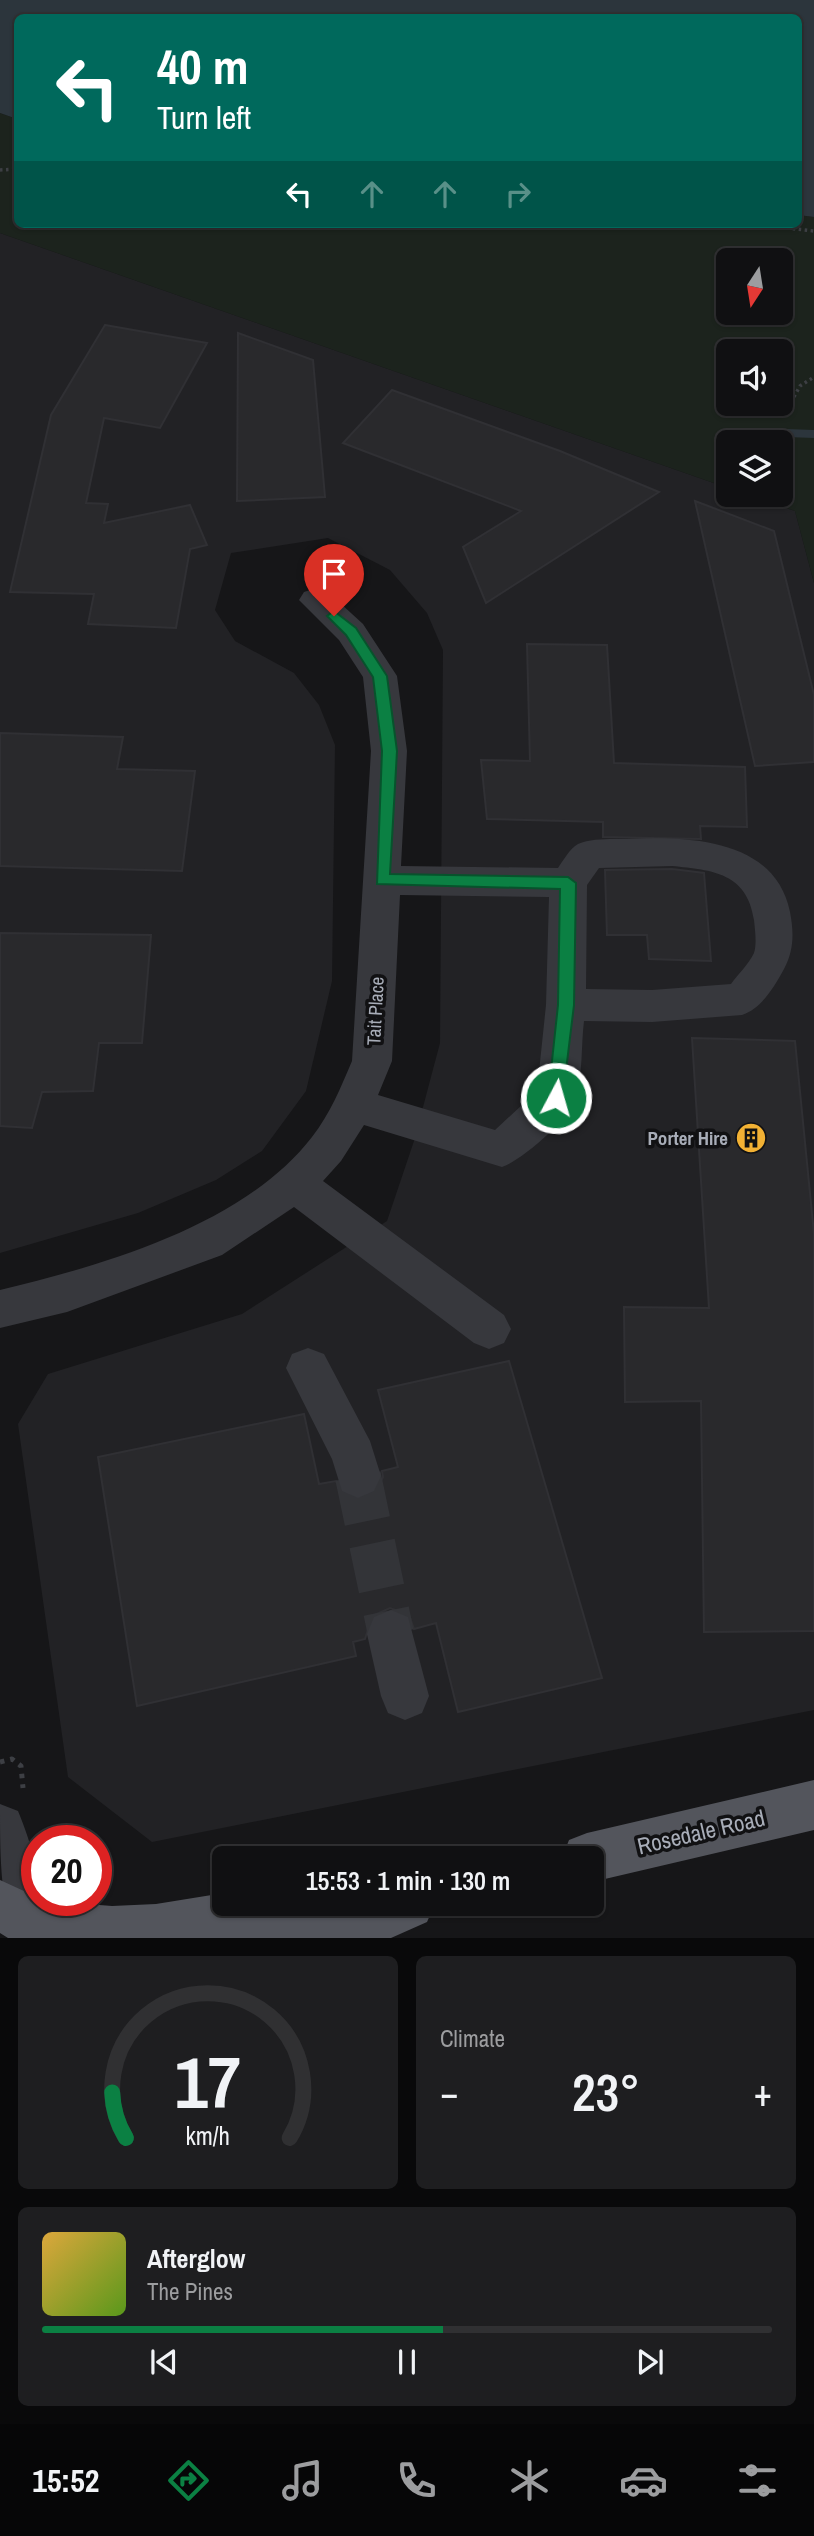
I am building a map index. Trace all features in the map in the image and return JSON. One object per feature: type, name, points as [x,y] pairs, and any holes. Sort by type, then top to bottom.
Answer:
[{"type":"main road","name":"Rosedale Road","points":[[604,1854],[814,1805]]},
{"type":"main road","points":[[29,1923],[112,1932],[156,1930],[241,1916]]},
{"type":"main road","points":[[329,1937],[380,1916]]},
{"type":"street","name":"Tait Place","points":[[0,1310],[67,1293],[207,1242],[295,1184],[327,1149],[354,1105],[372,1060],[389,751],[380,676],[351,632],[316,600]]},
{"type":"street","points":[[354,1105],[502,1150],[556,1098],[566,1005],[568,883],[588,855],[666,852],[718,857],[755,875],[773,905],[773,954],[742,999],[652,1006],[566,1005]]},
{"type":"street","points":[[382,880],[568,883]]},
{"type":"street","points":[[295,1184],[489,1329]]},
{"type":"street","points":[[308,1368],[354,1455],[358,1476]]},
{"type":"street","points":[[391,1634],[405,1696]]},
{"type":"street","points":[[0,1829],[29,1923]]},
{"type":"path","points":[[787,228],[814,231]]},
{"type":"path","points":[[793,398],[800,386],[814,377]]},
{"type":"path","points":[[0,1762],[12,1759]]},
{"type":"shaded area","points":[[0,0],[814,0],[814,217],[802,216],[802,14],[14,14],[14,118],[0,113]]},
{"type":"shaded area","points":[[0,113],[14,118],[14,228],[802,228],[802,216],[814,217],[814,583],[795,511],[784,507],[793,507],[793,430],[716,430],[716,484],[0,233]]},
{"type":"shaded area","points":[[0,233],[716,484],[716,507],[784,507],[795,511],[814,583],[814,1710],[152,1842],[68,1777],[18,1424],[48,1374],[242,1314],[387,1221],[414,1141],[440,1043],[443,650],[427,613],[390,570],[328,538],[231,553],[215,610],[235,641],[294,673],[319,705],[335,745],[332,981],[306,1091],[262,1151],[216,1180],[138,1213],[0,1253]]},
{"type":"building","points":[[105,325],[207,343],[160,428],[104,418],[86,503],[108,504],[104,523],[190,505],[207,545],[190,549],[176,628],[88,624],[94,594],[10,592],[51,415]]},
{"type":"building","points":[[238,333],[313,360],[325,497],[237,501]]},
{"type":"building","points":[[392,390],[560,451],[659,492],[486,603],[463,547],[521,511],[343,443]]},
{"type":"building","points":[[695,501],[774,531],[814,695],[814,762],[755,766]]},
{"type":"building","points":[[527,644],[607,645],[614,763],[745,767],[747,827],[700,826],[701,839],[603,837],[603,822],[487,819],[481,760],[530,761]]},
{"type":"building","points":[[0,733],[123,737],[117,769],[195,771],[182,871],[0,866]]},
{"type":"building","points":[[672,869],[704,873],[711,961],[649,959],[647,935],[607,935],[605,870]]},
{"type":"building","points":[[0,933],[151,935],[142,1043],[99,1043],[93,1091],[42,1092],[32,1128],[0,1126]]},
{"type":"building","points":[[692,1038],[795,1041],[814,1234],[814,1631],[704,1632],[701,1401],[625,1402],[624,1307],[709,1308]]},
{"type":"building","points":[[509,1361],[602,1678],[458,1712],[436,1623],[414,1629],[409,1615],[390,1608],[372,1616],[365,1639],[353,1642],[356,1656],[137,1706],[98,1457],[304,1414],[319,1484],[336,1481],[341,1493],[359,1500],[376,1492],[383,1477],[382,1471],[398,1467],[378,1390]]},
{"type":"waterway","points":[[793,433],[814,434]]},
{"type":"tunnel","points":[[358,1476],[391,1634]]},
{"type":"place","name":"Porter Hire","points":[[751,1138]]},
{"type":"route","points":[[334,616],[351,632],[380,676],[389,751],[382,880],[568,883],[566,1005],[556,1098]]}]
